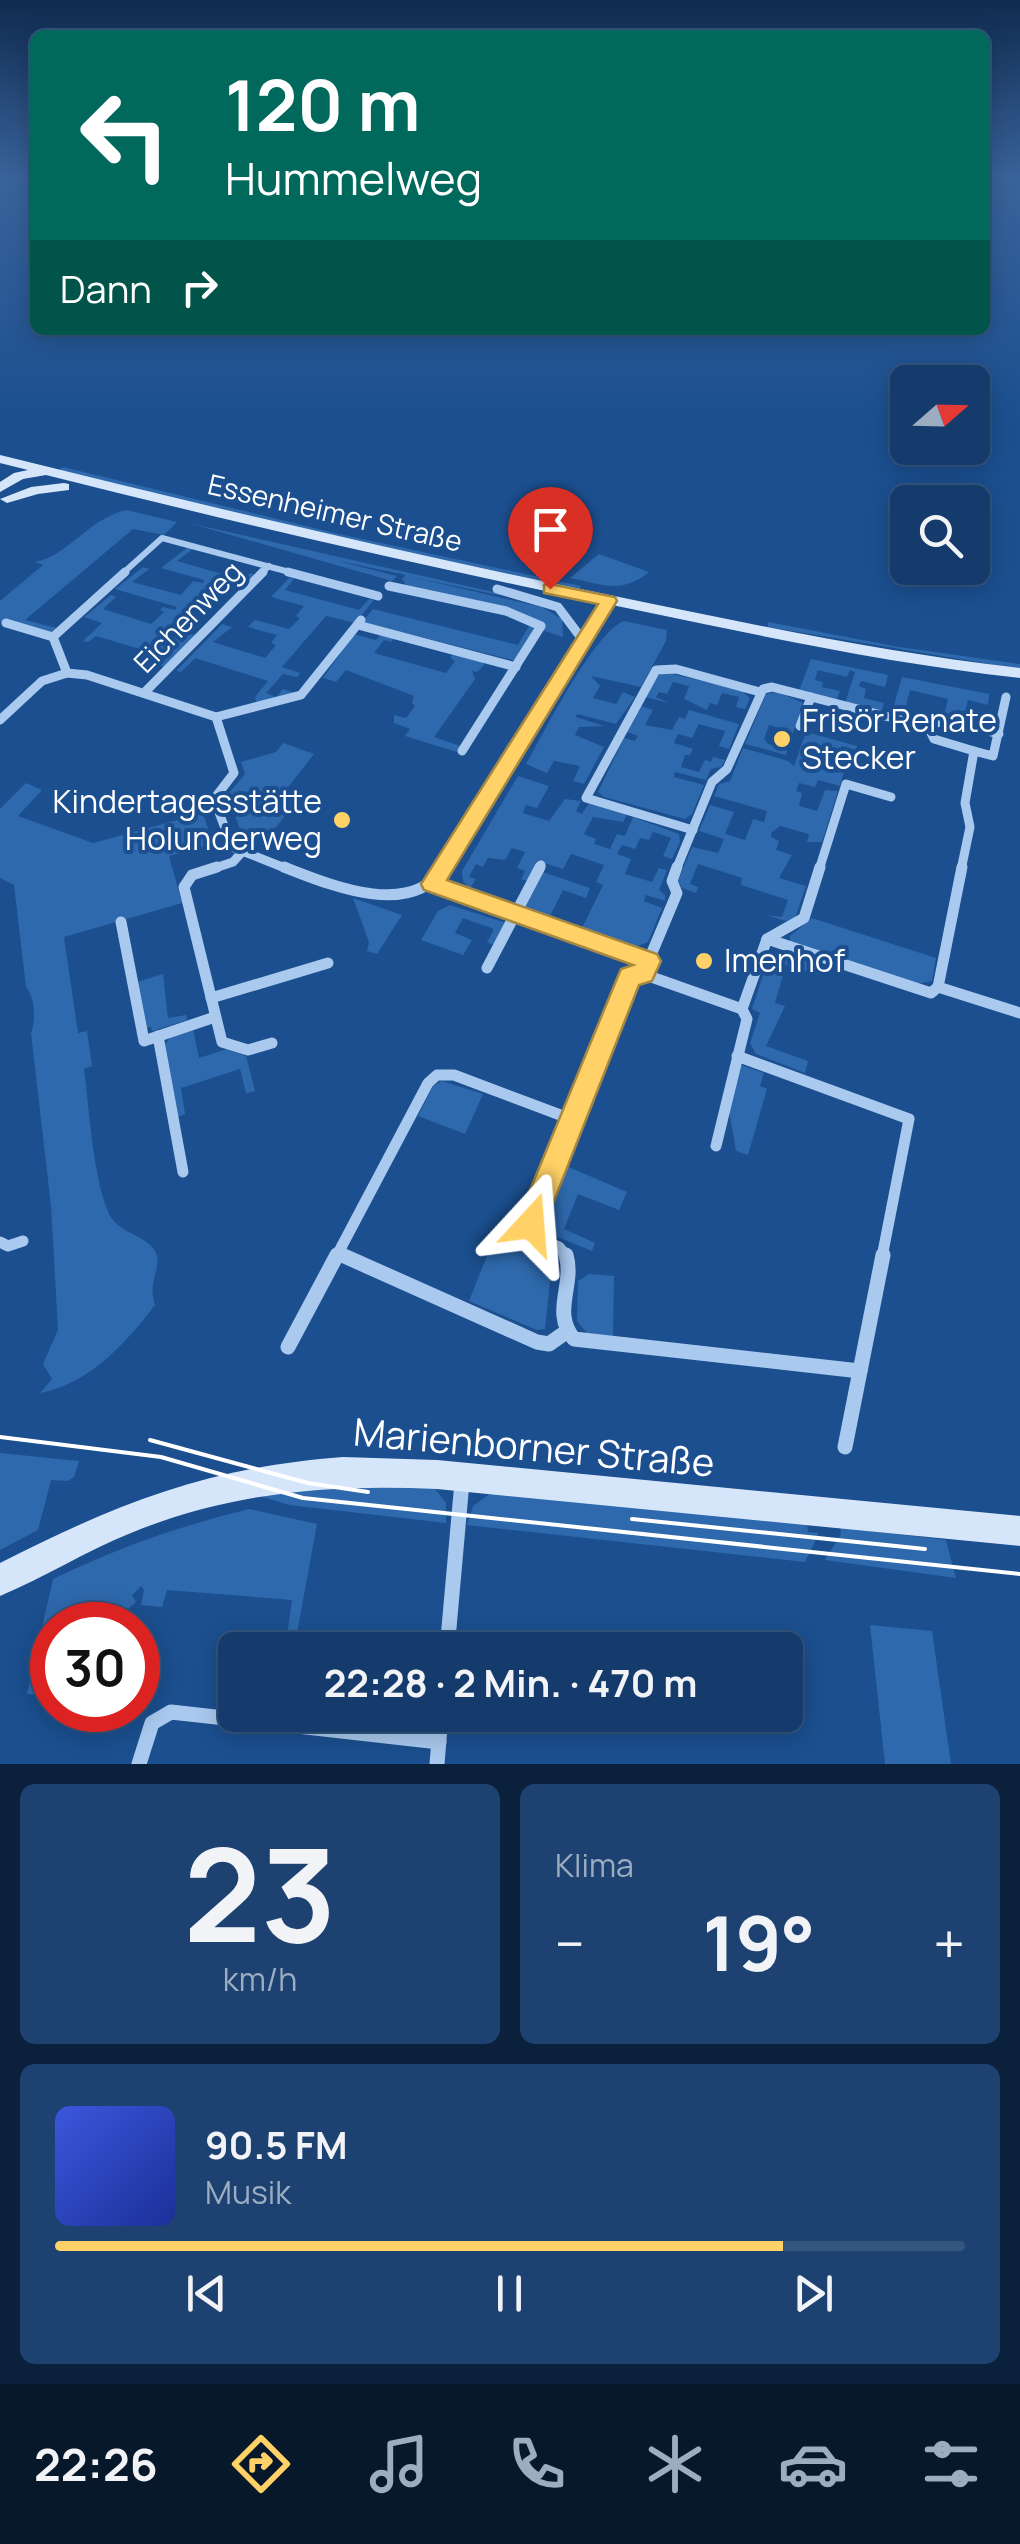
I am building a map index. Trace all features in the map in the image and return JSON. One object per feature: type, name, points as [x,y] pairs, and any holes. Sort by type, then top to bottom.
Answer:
[{"type":"main road","name":"Essenheimer Straße","points":[[0,460],[64,487],[497,589],[606,605]]},
{"type":"main road","name":"Essenheimer Straße","points":[[0,471],[48,471],[606,605],[770,638],[1020,672]]},
{"type":"main road","points":[[2,497],[26,473]]},
{"type":"main road","points":[[2,497],[64,487]]},
{"type":"main road","name":"Marienborner Straße","points":[[0,1580],[108,1526],[223,1487],[283,1476],[367,1469],[1020,1531]]},
{"type":"street","points":[[52,638],[162,538],[268,566]]},
{"type":"street","name":"Eichenweg","points":[[144,693],[268,566],[378,596]]},
{"type":"street","points":[[390,586],[506,611],[541,626],[462,751]]},
{"type":"street","points":[[497,589],[562,606],[575,621],[582,638]]},
{"type":"street","points":[[428,886],[606,605]]},
{"type":"street","points":[[0,720],[46,678],[67,673],[216,717],[301,695],[359,622],[516,667]]},
{"type":"street","points":[[6,623],[52,638],[67,673]]},
{"type":"street","points":[[692,830],[586,798],[656,670],[676,669],[760,692],[772,687],[928,727],[944,720],[999,734]]},
{"type":"street","points":[[760,692],[727,770],[712,782],[672,881],[677,893],[646,967],[630,976],[531,1218],[536,1237],[560,1248],[567,1258],[562,1319],[566,1332],[574,1339],[860,1371]]},
{"type":"street","points":[[800,726],[811,697]]},
{"type":"street","points":[[928,727],[934,738],[993,756],[1006,697]]},
{"type":"street","points":[[216,717],[234,773],[214,799],[228,842],[243,851],[371,894],[428,886],[597,940],[646,967],[742,1009],[747,1019],[720,1113],[716,1146]]},
{"type":"street","points":[[767,939],[931,993],[938,987],[970,827],[965,804],[974,752]]},
{"type":"street","points":[[742,1009],[767,939],[804,918],[846,784],[891,796]]},
{"type":"street","points":[[243,851],[236,861],[197,872],[185,882],[222,1042],[248,1050],[272,1042]]},
{"type":"street","points":[[486,968],[541,866]]},
{"type":"street","points":[[120,922],[144,1040],[216,1017]]},
{"type":"street","points":[[211,998],[328,963]]},
{"type":"street","points":[[938,987],[1020,1013]]},
{"type":"street","points":[[158,1036],[183,1172]]},
{"type":"street","points":[[738,1056],[910,1119],[845,1446]]},
{"type":"street","points":[[288,1347],[428,1082],[437,1075],[454,1075],[571,1119]]},
{"type":"street","points":[[0,1242],[8,1246],[23,1240]]},
{"type":"street","points":[[339,1253],[543,1344],[566,1332]]},
{"type":"street","points":[[449,1632],[462,1476]]},
{"type":"street","points":[[140,1764],[152,1724],[171,1712],[439,1742]]},
{"type":"street","points":[[437,1764],[440,1732]]},
{"type":"shaded area","points":[[63,467],[339,534],[581,586],[578,591],[441,562],[58,471]]},
{"type":"shaded area","points":[[126,510],[177,522],[164,535],[133,529],[25,620],[57,628],[51,633],[8,620],[0,622],[0,601],[43,565],[35,562],[58,553],[100,521]]},
{"type":"shaded area","points":[[189,523],[547,604],[556,612],[541,604],[407,576],[542,607],[562,619],[563,637],[542,630],[544,623],[408,588],[402,579],[406,575],[334,560],[397,576],[392,581]]},
{"type":"shaded area","points":[[188,547],[193,549],[177,561],[243,580],[250,573],[256,575],[240,590],[211,587],[162,633],[182,640],[189,634],[196,635],[165,667],[160,666],[167,657],[96,636],[83,641],[102,623],[84,617],[111,595],[116,597],[103,609],[151,624],[164,612],[160,610],[163,607],[175,610],[177,607],[115,589],[143,567],[149,569],[132,582],[181,595],[193,581],[203,583],[204,580],[161,568]]},
{"type":"shaded area","points":[[599,554],[649,572],[620,586],[570,578]]},
{"type":"shaded area","points":[[289,578],[294,579],[285,590],[359,610],[369,599],[374,600],[355,623],[326,616],[282,667],[300,673],[297,677],[283,674],[266,693],[276,697],[283,689],[295,693],[257,703],[255,697],[268,681],[195,658],[181,672],[176,671],[222,624],[232,627],[213,642],[265,658],[276,645],[271,643],[277,635],[248,627],[255,620],[289,629],[300,618],[296,616],[304,606],[271,597]]},
{"type":"shaded area","points":[[373,609],[518,645],[530,624],[536,627],[516,661],[362,622]]},
{"type":"shaded area","points":[[624,621],[667,630],[666,641],[641,687],[591,676],[600,686],[593,698],[616,704],[623,692],[635,697],[616,724],[577,714],[576,717],[604,726],[579,727],[575,735],[604,747],[584,784],[573,781],[580,766],[554,761],[547,773],[526,764],[585,663],[612,629]]},
{"type":"shaded area","points":[[768,622],[899,647],[1020,664],[1020,669],[768,627]]},
{"type":"shaded area","points":[[382,633],[395,637],[391,642],[384,640],[374,653],[446,673],[455,661],[450,658],[454,653],[483,661],[477,672],[472,671],[475,679],[434,737],[460,746],[457,752],[405,736],[410,729],[394,723],[394,715],[406,718],[415,706],[414,696],[346,670],[336,682],[323,678],[354,634],[376,640]]},
{"type":"shaded area","points":[[811,659],[888,675],[885,687],[861,681],[859,686],[866,689],[864,698],[884,703],[881,713],[845,703],[855,672],[850,670],[847,677],[818,670],[815,680],[823,682],[822,687],[840,691],[837,699],[799,691]]},
{"type":"shaded area","points":[[664,672],[741,690],[750,698],[745,709],[736,707],[739,697],[722,693],[717,705],[710,703],[707,710],[684,699],[689,686],[673,682],[667,694],[659,692],[656,697],[669,703],[645,697],[656,677]]},
{"type":"shaded area","points":[[902,677],[989,694],[988,705],[968,700],[965,712],[984,718],[989,715],[987,726],[944,716],[948,699],[910,690],[903,718],[891,715]]},
{"type":"shaded area","points":[[778,692],[803,703],[792,736],[791,731],[769,725],[764,739],[787,750],[786,755],[745,744],[766,694]]},
{"type":"shaded area","points":[[641,706],[653,710],[645,725],[672,730],[679,717],[685,719],[689,710],[739,724],[729,749],[719,746],[725,731],[699,724],[692,738],[678,734],[674,743],[693,749],[685,755],[681,767],[699,772],[705,760],[725,760],[721,767],[711,769],[706,780],[675,772],[674,777],[704,785],[692,814],[685,819],[598,792],[624,738],[635,741],[638,736],[627,732]]},
{"type":"shaded area","points":[[806,732],[857,746],[856,750],[842,746],[840,752],[812,746],[809,756],[824,760],[821,769],[838,773],[841,764],[846,765],[840,786],[818,780],[815,787],[799,783],[796,791],[802,793],[799,806],[817,811],[825,790],[838,791],[822,842],[807,842],[809,834],[780,826],[771,833],[779,841],[776,850],[792,855],[779,878],[806,886],[795,918],[786,921],[766,915],[782,917],[788,900],[741,885],[742,878],[698,864],[690,884],[698,887],[696,893],[682,888],[678,881],[692,847],[718,853],[724,839],[699,831],[710,805],[734,812],[725,834],[745,840],[753,819],[764,822],[767,811],[714,796],[719,784],[730,781],[743,748],[794,766]]},
{"type":"shaded area","points":[[283,743],[314,754],[283,794],[297,800],[267,839],[240,830],[228,794],[245,774],[241,762],[276,752]]},
{"type":"shaded area","points":[[518,776],[549,786],[537,808],[526,805],[523,813],[549,821],[565,799],[581,801],[576,811],[582,814],[589,803],[627,815],[623,822],[593,817],[584,834],[596,839],[594,844],[610,849],[617,834],[625,836],[633,817],[679,834],[680,842],[672,859],[663,856],[671,838],[653,832],[649,840],[640,838],[635,849],[622,845],[617,854],[631,859],[625,874],[652,882],[659,868],[667,870],[659,890],[665,901],[646,895],[644,901],[662,908],[648,942],[638,946],[582,928],[603,885],[596,882],[604,865],[571,854],[563,869],[538,861],[528,881],[521,879],[525,871],[517,868],[525,852],[512,848],[505,860],[488,858],[483,867],[476,864],[469,877],[476,879],[470,889],[463,881],[462,871]]},
{"type":"shaded area","points":[[26,783],[42,790],[18,816],[93,843],[203,813],[213,844],[169,856],[182,903],[64,937],[78,1033],[87,1031],[92,1066],[84,1069],[101,1190],[113,1220],[156,1253],[155,1305],[105,1360],[75,1381],[40,1393],[52,1379],[43,1364],[58,1330],[51,1206],[31,1033],[33,1003],[26,987],[14,885],[0,878],[0,809]]},
{"type":"shaded area","points":[[543,872],[590,888],[586,898],[563,890],[550,916],[524,907]]},
{"type":"shaded area","points":[[353,898],[402,915],[377,954],[367,951],[369,942]]},
{"type":"shaded area","points":[[450,905],[506,923],[493,945],[487,942],[494,929],[463,918],[455,933],[472,940],[463,955],[421,940],[438,911]]},
{"type":"shaded area","points":[[812,918],[936,958],[932,981],[917,984],[790,942],[790,936]]},
{"type":"shaded area","points":[[783,953],[824,967],[822,976],[786,965],[775,1003],[785,1006],[766,1046],[808,1061],[805,1073],[756,1054],[750,1043],[760,1013],[752,1009],[768,959]]},
{"type":"shaded area","points":[[163,974],[168,1018],[186,1015],[187,1020],[152,1031],[151,1027],[146,1028],[137,982]]},
{"type":"shaded area","points":[[193,1029],[199,1058],[227,1049],[246,1056],[255,1091],[246,1093],[240,1069],[181,1088],[185,1114],[177,1117],[163,1047],[170,1038]]},
{"type":"shaded area","points":[[741,1065],[764,1073],[760,1086],[767,1089],[748,1155],[736,1151],[728,1105]]},
{"type":"shaded area","points":[[442,1081],[483,1094],[465,1134],[418,1116],[433,1086]]},
{"type":"shaded area","points":[[564,1165],[627,1192],[619,1210],[578,1194],[564,1229],[595,1243],[592,1251],[555,1236],[543,1226],[542,1216]]},
{"type":"shaded area","points":[[497,1231],[553,1255],[545,1329],[537,1330],[469,1301]]},
{"type":"shaded area","points":[[589,1274],[614,1276],[613,1336],[587,1333],[577,1321],[578,1281]]},
{"type":"shaded area","points":[[0,1453],[79,1461],[74,1477],[68,1481],[51,1480],[38,1530],[0,1550]]},
{"type":"shaded area","points":[[344,1482],[433,1486],[446,1503],[446,1523],[289,1505],[256,1495]]},
{"type":"shaded area","points":[[492,1492],[806,1514],[808,1532],[819,1533],[805,1562],[467,1525],[473,1506]]},
{"type":"shaded area","points":[[249,1509],[317,1524],[297,1632],[288,1632],[292,1600],[167,1590],[162,1607],[160,1602],[142,1602],[141,1586],[132,1595],[136,1602],[48,1602],[53,1579],[101,1557]]},
{"type":"shaded area","points":[[839,1517],[863,1530],[946,1540],[956,1578],[825,1560],[841,1534]]},
{"type":"shaded area","points":[[870,1625],[932,1631],[951,1764],[885,1764]]},
{"type":"tram line","points":[[0,1437],[161,1457],[303,1498],[1020,1574]]},
{"type":"tram line","points":[[150,1440],[308,1483],[368,1492]]},
{"type":"tram line","points":[[632,1519],[925,1549]]},
{"type":"place","name":"Frisör Renate Stecker","points":[[782,739]]},
{"type":"place","name":"Kindertagesstätte Holunderweg","points":[[342,820]]},
{"type":"place","name":"Imenhof","points":[[704,961]]},
{"type":"route","points":[[531,1224],[630,976],[643,974],[648,961],[432,884],[608,601],[550,589]]}]
